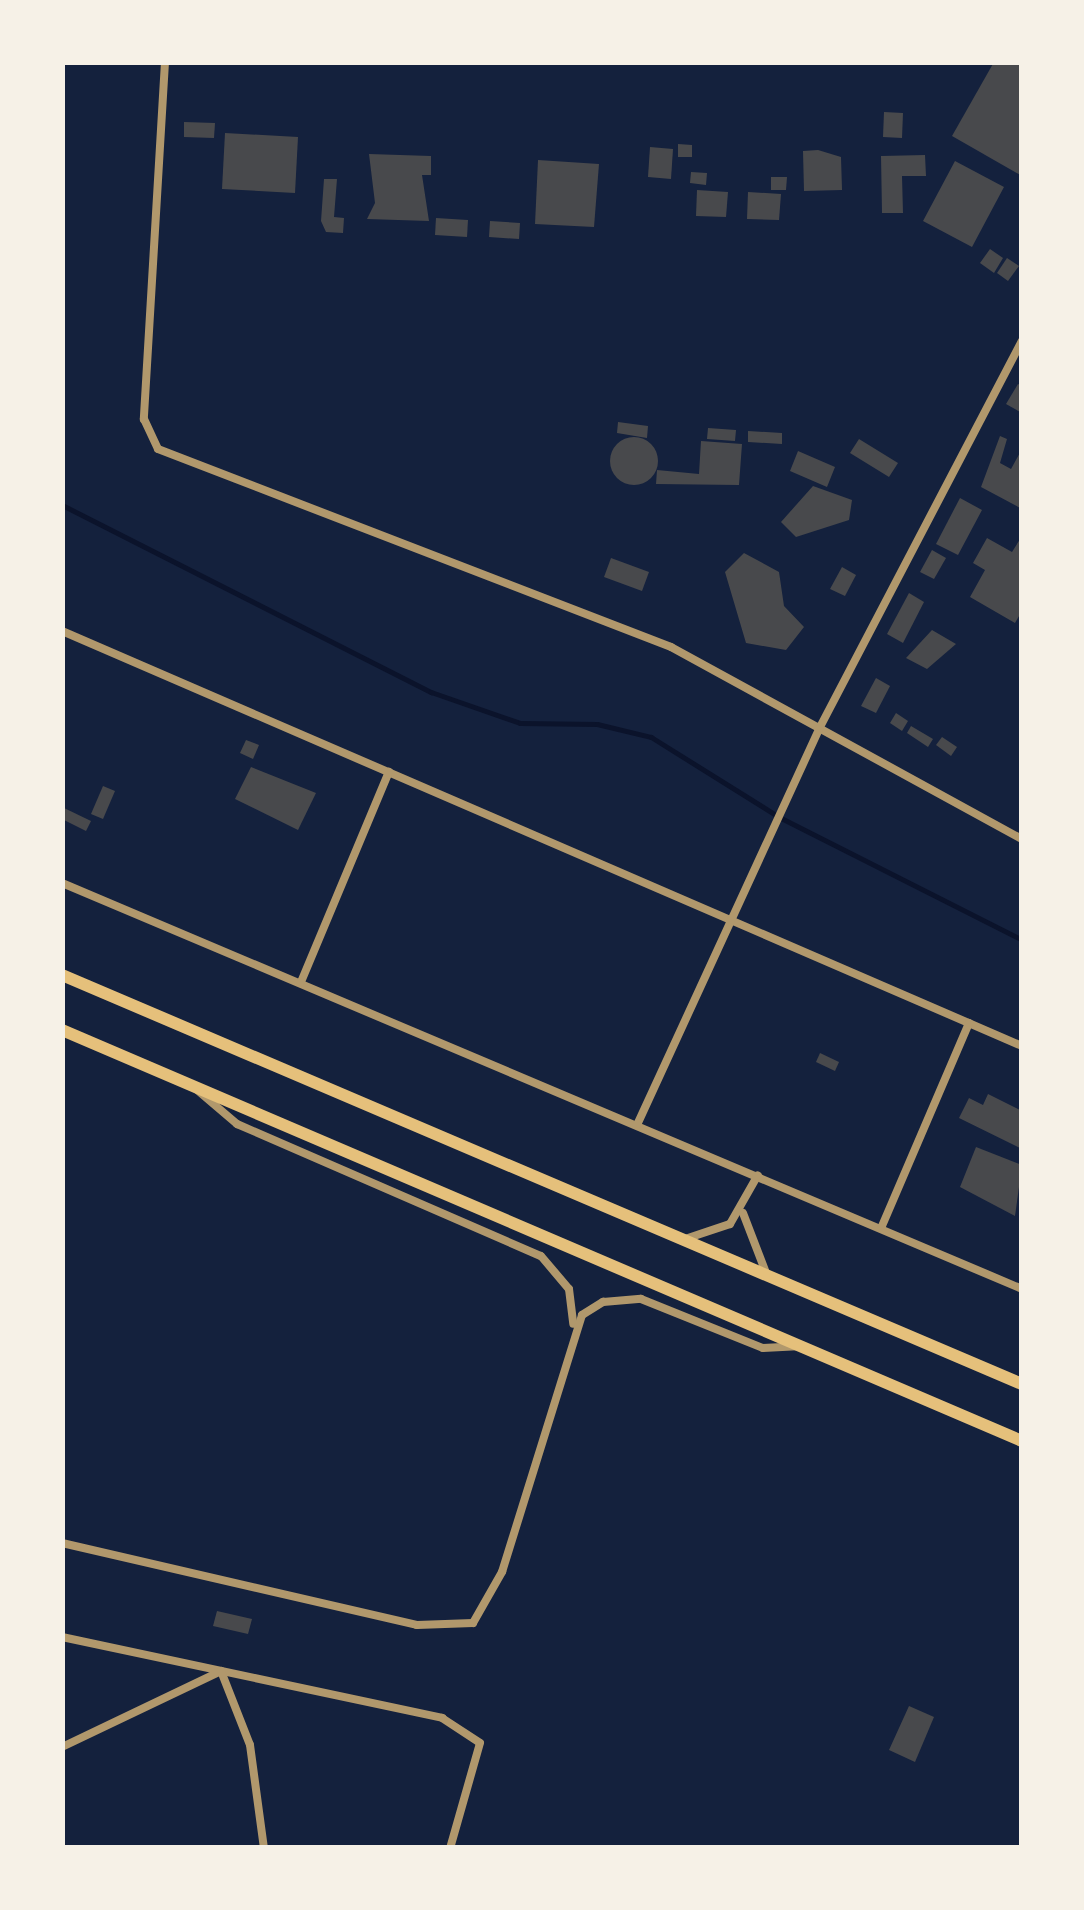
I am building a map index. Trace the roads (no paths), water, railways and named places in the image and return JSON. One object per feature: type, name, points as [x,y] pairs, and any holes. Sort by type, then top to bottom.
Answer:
[{"type":"main road","points":[[62,975],[1022,1384]]},
{"type":"main road","points":[[62,1030],[1022,1441]]},
{"type":"street","points":[[164,62],[144,419],[158,449],[602,617],[819,728],[1022,839]]},
{"type":"street","points":[[637,1125],[728,918],[819,728],[1022,340]]},
{"type":"street","points":[[62,631],[1022,1046]]},
{"type":"street","points":[[300,982],[390,772]]},
{"type":"street","points":[[62,883],[882,1226],[1022,1289]]},
{"type":"street","points":[[882,1226],[969,1023]]},
{"type":"street","points":[[62,1544],[416,1624],[474,1623],[502,1572],[573,1324],[569,1289],[541,1256],[236,1124],[196,1088]]},
{"type":"street","points":[[682,1239],[715,1233],[742,1213],[758,1176]]},
{"type":"street","points":[[742,1213],[768,1276]]},
{"type":"street","points":[[573,1324],[592,1307],[628,1298],[763,1348],[798,1346]]},
{"type":"street","points":[[62,1638],[442,1718],[480,1743],[450,1848]]},
{"type":"street","points":[[62,1747],[221,1671]]},
{"type":"street","points":[[221,1671],[250,1745],[264,1848]]},
{"type":"waterway","points":[[62,505],[431,692],[520,723],[597,724],[651,737],[779,817],[1022,940]]}]
